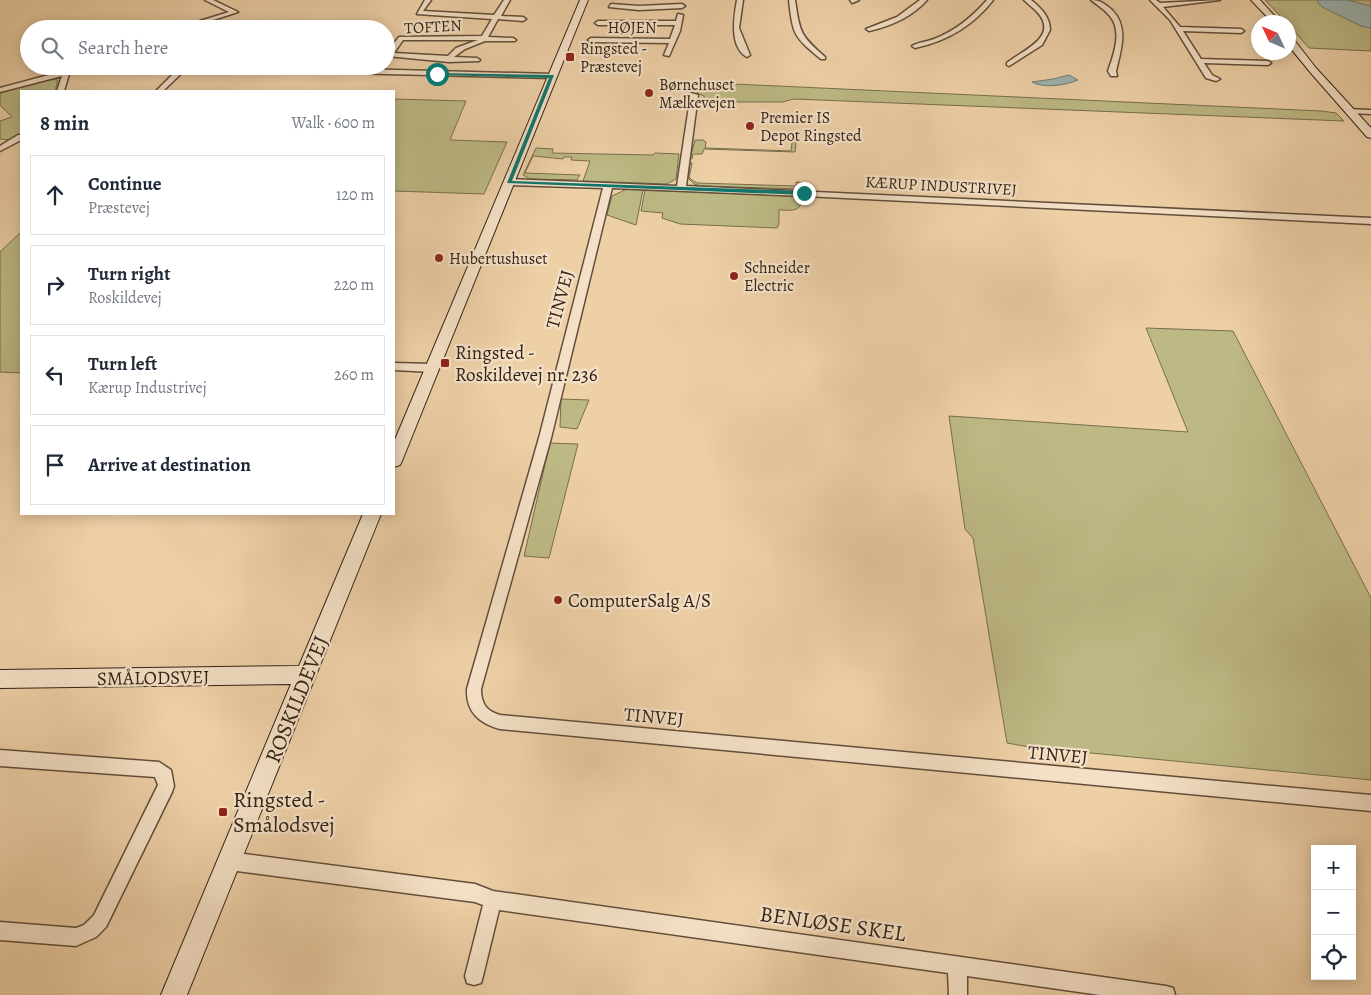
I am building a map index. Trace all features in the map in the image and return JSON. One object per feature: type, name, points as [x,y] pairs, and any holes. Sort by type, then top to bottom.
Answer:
[{"type":"street","points":[[208,0],[235,12],[208,20]]},
{"type":"street","points":[[428,0],[419,13],[523,19]]},
{"type":"street","points":[[449,60],[453,52],[482,42],[507,0]]},
{"type":"street","points":[[395,459],[584,0]]},
{"type":"street","points":[[740,0],[736,28],[740,42],[747,55]]},
{"type":"street","points":[[792,0],[796,30],[804,42],[823,58]]},
{"type":"street","points":[[869,29],[899,18],[924,0]]},
{"type":"street","points":[[915,46],[934,41],[962,27],[976,17],[990,0]]},
{"type":"street","points":[[1009,64],[1041,43],[1048,31],[1048,25],[1043,16],[1027,0]]},
{"type":"street","points":[[1094,0],[1114,14],[1119,25],[1120,40],[1112,71],[1114,74]]},
{"type":"street","points":[[1153,0],[1179,30],[1210,76],[1216,79]]},
{"type":"street","points":[[1159,5],[1217,0]]},
{"type":"street","points":[[1255,0],[1269,15]]},
{"type":"street","name":"HØJEN","points":[[611,6],[645,8],[683,3],[673,41],[667,55]]},
{"type":"street","name":"HØJEN","points":[[598,23],[678,23]]},
{"type":"street","points":[[1179,30],[1240,31]]},
{"type":"street","name":"TOFTEN","points":[[395,47],[401,38],[484,38]]},
{"type":"street","points":[[484,38],[513,40]]},
{"type":"street","name":"HØJEN","points":[[591,40],[673,41]]},
{"type":"street","points":[[1296,47],[1371,135]]},
{"type":"street","name":"TOFTEN","points":[[395,56],[477,60]]},
{"type":"street","points":[[1199,61],[1268,63]]},
{"type":"street","points":[[395,72],[552,76]]},
{"type":"street","points":[[0,90],[48,75]]},
{"type":"street","points":[[60,90],[65,75]]},
{"type":"street","points":[[160,90],[176,75]]},
{"type":"street","points":[[681,188],[694,95]]},
{"type":"street","points":[[1350,111],[1371,112]]},
{"type":"street","points":[[2,147],[20,138]]},
{"type":"street","name":"KÆRUP INDUSTRIVEJ","points":[[509,182],[681,188],[1371,221]]},
{"type":"street","name":"TINVEJ","points":[[608,186],[545,438],[474,689],[475,704],[484,716],[492,720],[509,722],[1371,803]]},
{"type":"street","points":[[395,366],[432,368]]},
{"type":"street","name":"ROSKILDEVEJ","points":[[174,995],[372,515]]},
{"type":"street","name":"SMÅLODSVEJ","points":[[0,679],[306,675]]},
{"type":"street","points":[[0,758],[159,770],[166,776],[166,786],[100,921],[84,935],[76,937],[0,931]]},
{"type":"street","name":"BENLØSE SKEL","points":[[229,861],[475,893],[493,900],[1166,995]]},
{"type":"street","points":[[474,976],[493,900]]},
{"type":"street","points":[[956,965],[958,995]]},
{"type":"shaded area","points":[[1265,0],[1371,0],[1371,51],[1309,48],[1296,33],[1296,15],[1279,15]]},
{"type":"shaded area","points":[[50,79],[58,80],[55,90],[20,90],[20,135],[12,140],[0,139],[0,121],[12,117],[0,105],[0,92]]},
{"type":"shaded area","points":[[712,83],[1321,111],[1336,113],[1344,121],[794,99],[782,102],[705,102],[704,96],[697,93],[701,86]]},
{"type":"shaded area","points":[[395,99],[466,101],[450,140],[507,142],[484,194],[395,191]]},
{"type":"shaded area","points":[[793,134],[797,134],[795,152],[704,149],[702,154],[693,154],[692,159],[690,159],[695,140],[706,142],[705,148],[791,151]]},
{"type":"shaded area","points":[[536,148],[553,149],[552,153],[679,154],[676,179],[667,184],[583,181],[590,161],[571,160],[572,157],[564,157],[563,159],[533,156],[525,173],[580,175],[577,180],[530,179],[523,175]]},
{"type":"shaded area","points":[[689,163],[692,163],[689,178]]},
{"type":"shaded area","points":[[689,178],[697,183],[796,186],[796,182],[807,183],[806,187],[801,189],[701,186],[694,184]]},
{"type":"shaded area","points":[[627,189],[643,190],[636,225],[607,215],[612,196]]},
{"type":"shaded area","points":[[645,190],[791,196],[801,199],[801,203],[794,210],[779,210],[779,224],[777,228],[680,224],[662,218],[663,213],[641,211]]},
{"type":"shaded area","points":[[20,233],[20,373],[0,372],[0,252]]},
{"type":"shaded area","points":[[1146,328],[1233,331],[1371,598],[1371,780],[1029,747],[1007,743],[973,538],[965,529],[949,416],[1188,432]]},
{"type":"shaded area","points":[[561,399],[589,400],[577,429],[560,427]]},
{"type":"shaded area","points":[[550,443],[578,444],[549,558],[524,556]]},
{"type":"water","points":[[1318,0],[1347,0],[1371,6],[1371,28],[1361,26],[1322,7]]},
{"type":"water","points":[[1069,75],[1078,80],[1055,86],[1032,82],[1053,79]]},
{"type":"place","name":"Ringsted - Præstevej","points":[[570,57]]},
{"type":"place","name":"Børnehuset Mælkevejen","points":[[649,93]]},
{"type":"place","name":"Premier IS Depot Ringsted","points":[[750,126]]},
{"type":"place","name":"Hubertushuset","points":[[439,258]]},
{"type":"place","name":"Schneider Electric","points":[[734,276]]},
{"type":"place","name":"Ringsted - Roskildevej nr. 236","points":[[445,363]]},
{"type":"place","name":"ComputerSalg A/S","points":[[558,600]]},
{"type":"place","name":"Ringsted - Smålodsvej","points":[[223,812]]},
{"type":"route","points":[[437,74],[552,76],[509,182],[804,193]]}]
